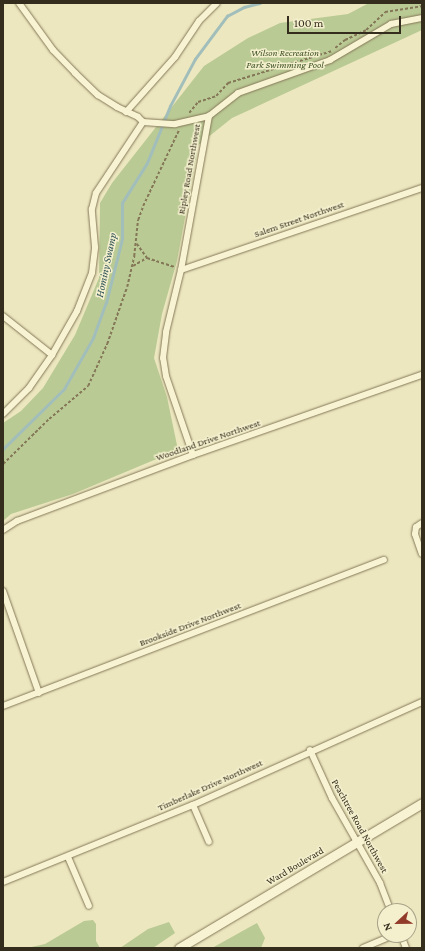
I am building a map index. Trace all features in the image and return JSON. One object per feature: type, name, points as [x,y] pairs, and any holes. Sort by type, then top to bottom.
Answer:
[{"type":"main road","name":"Ward Boulevard","points":[[179,948],[422,804]]},
{"type":"street","points":[[19,3],[53,50],[87,86],[126,112],[138,117],[143,122],[168,124],[183,123],[208,116]]},
{"type":"street","points":[[126,112],[175,57],[199,21],[217,3]]},
{"type":"street","name":"Ripley Road Northwest","points":[[193,455],[166,376],[162,358],[166,332],[182,270],[208,116],[238,93],[330,60],[392,24],[422,18]]},
{"type":"street","points":[[3,414],[29,388],[52,355],[77,311],[92,273],[94,247],[92,210],[96,193],[143,122]]},
{"type":"street","name":"Salem Street Northwest","points":[[182,270],[422,188]]},
{"type":"street","points":[[3,316],[52,355]]},
{"type":"street","name":"Woodland Drive Northwest","points":[[3,530],[17,521],[193,455],[422,375]]},
{"type":"street","points":[[422,523],[416,527],[415,534],[422,554]]},
{"type":"street","name":"Brookside Drive Northwest","points":[[3,706],[384,560]]},
{"type":"street","points":[[3,591],[39,693]]},
{"type":"street","name":"Timberlake Drive Northwest","points":[[3,882],[68,857],[192,805],[310,750],[422,702]]},
{"type":"street","name":"Peachtree Road Northwest","points":[[310,750],[332,798],[359,841],[387,903]]},
{"type":"street","points":[[192,805],[209,842]]},
{"type":"street","points":[[68,857],[89,906]]},
{"type":"street","points":[[363,948],[377,942]]},
{"type":"path","points":[[183,123],[193,107],[216,96],[228,83],[325,54],[366,30],[385,12],[422,6]]},
{"type":"path","points":[[3,464],[49,419],[88,386],[111,333],[132,266],[138,220],[145,200],[168,159],[179,130]]},
{"type":"path","points":[[136,243],[147,258],[182,270]]},
{"type":"path","points":[[132,266],[147,258]]},
{"type":"green space","name":"Wilson Recreation Park Swimming Pool","points":[[369,3],[422,3],[422,30],[232,118],[192,150],[197,153],[177,261],[162,314],[154,358],[167,397],[178,450],[73,494],[11,514],[3,521],[3,423],[21,411],[43,388],[75,335],[99,278],[100,203],[112,183],[204,66],[248,38],[280,23],[348,14]]},
{"type":"green space","points":[[93,920],[96,924],[96,941],[100,948],[27,948],[45,944],[84,921]]},
{"type":"green space","points":[[169,922],[175,933],[153,948],[120,948],[148,929]]},
{"type":"green space","points":[[257,923],[265,938],[261,948],[212,948]]},
{"type":"waterway","name":"Hominy Swamp","points":[[3,449],[64,389],[93,338],[106,303],[122,239],[122,203],[147,163],[170,106],[195,59],[227,16],[244,7],[260,3]]}]
